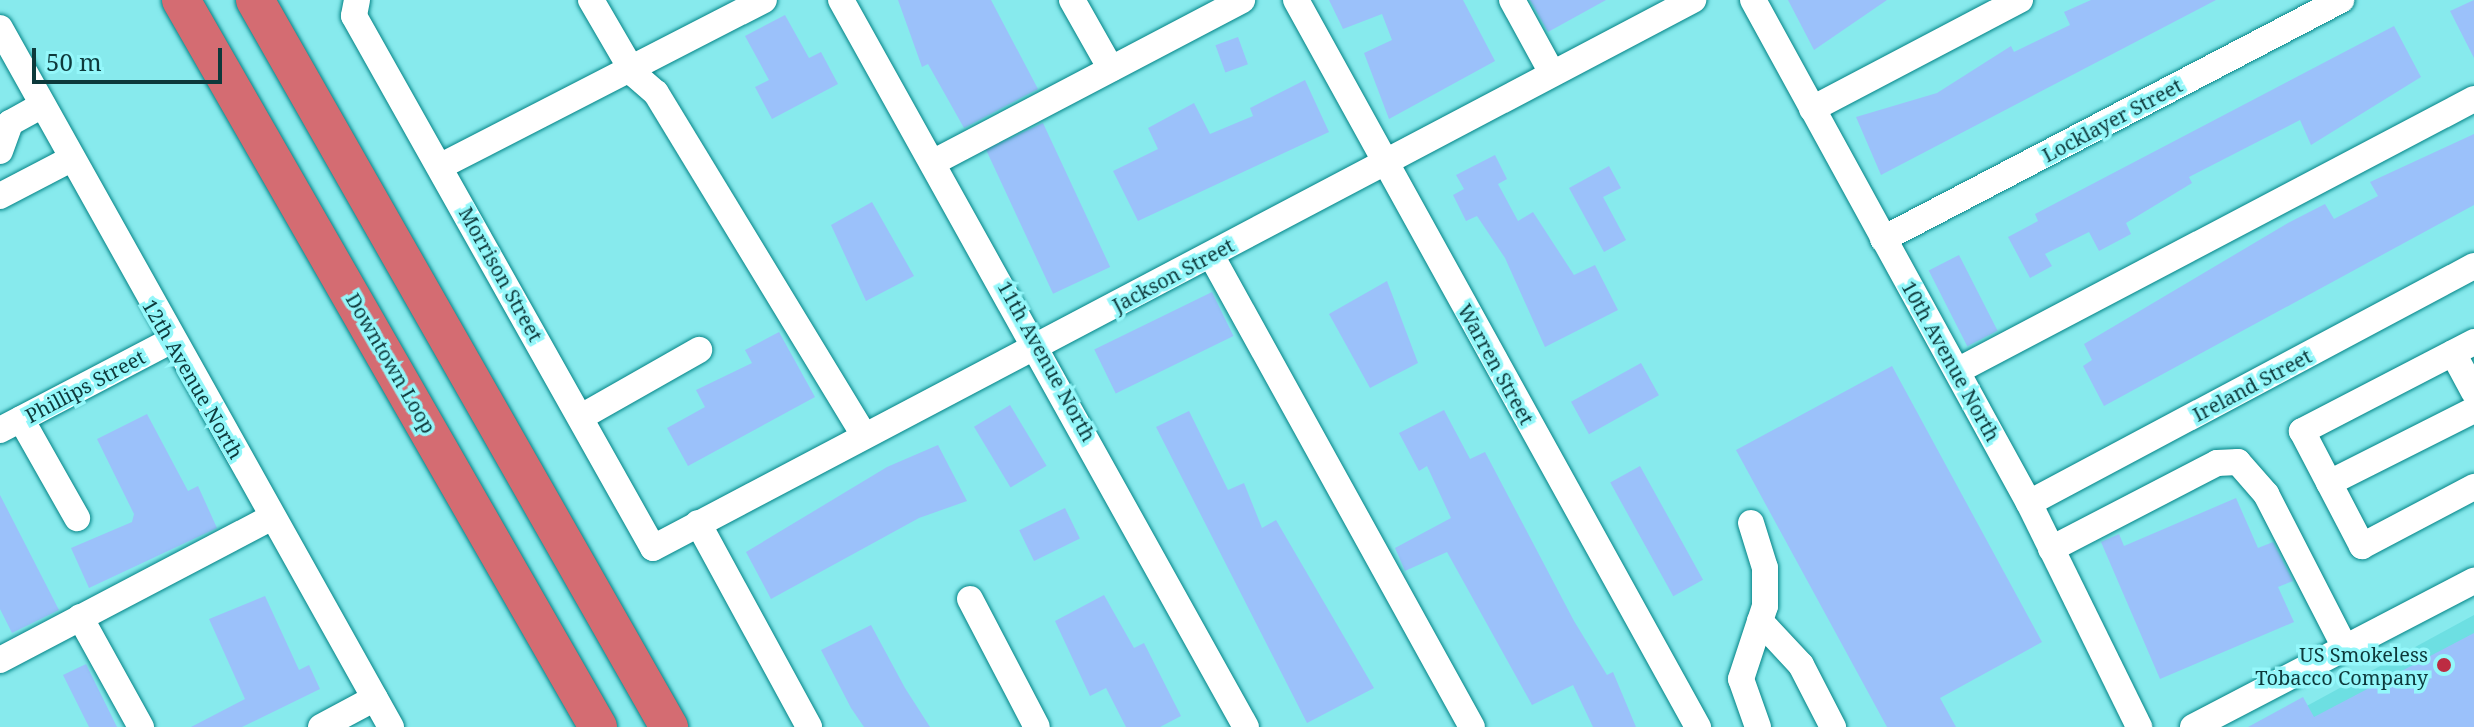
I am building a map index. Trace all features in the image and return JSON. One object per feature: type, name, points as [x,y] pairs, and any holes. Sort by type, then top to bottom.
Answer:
[{"type":"highway","name":"Downtown Loop","points":[[181,0],[598,727]]},
{"type":"highway","points":[[255,0],[669,727]]},
{"type":"street","name":"Morrison Street","points":[[357,0],[354,16],[653,548]]},
{"type":"street","points":[[591,0],[632,71],[656,93],[863,434]]},
{"type":"street","points":[[441,166],[632,71],[764,0]]},
{"type":"street","name":"11th Avenue North","points":[[841,0],[1039,345],[1246,727]]},
{"type":"street","points":[[1072,0],[1111,69]]},
{"type":"street","points":[[934,162],[1242,0]]},
{"type":"street","name":"Warren Street","points":[[1296,0],[1698,727]]},
{"type":"street","points":[[1512,0],[1552,73]]},
{"type":"street","name":"Jackson Street","points":[[653,548],[863,434],[1386,164],[1693,0]]},
{"type":"street","name":"10th Avenue North","points":[[1753,0],[2029,503],[2139,727]]},
{"type":"street","points":[[1812,109],[2020,0]]},
{"type":"street","name":"Locklayer Street","points":[[1883,239],[2341,0]]},
{"type":"street","name":"12th Avenue North","points":[[0,28],[170,341],[391,727]]},
{"type":"street","points":[[1957,371],[2474,99]]},
{"type":"street","points":[[0,151],[5,121],[42,105]]},
{"type":"street","points":[[0,196],[71,159]]},
{"type":"street","points":[[1211,255],[1472,727]]},
{"type":"street","name":"Ireland Street","points":[[2029,503],[2474,266]]},
{"type":"street","name":"Phillips Street","points":[[11,425],[170,341]]},
{"type":"street","points":[[2474,392],[2463,347],[2302,431],[2362,546],[2474,487]]},
{"type":"street","points":[[581,417],[699,350]]},
{"type":"street","points":[[2329,483],[2474,410]]},
{"type":"street","points":[[11,425],[77,518]]},
{"type":"street","points":[[2051,549],[2217,463],[2238,462],[2266,494],[2345,648]]},
{"type":"street","points":[[0,660],[272,517]]},
{"type":"street","points":[[698,523],[809,727]]},
{"type":"street","points":[[1751,523],[1765,568],[1760,621],[1741,679],[1758,727]]},
{"type":"street","points":[[2193,727],[2474,581]]},
{"type":"street","points":[[970,599],[1037,727]]},
{"type":"street","points":[[80,617],[141,727]]},
{"type":"street","points":[[1760,621],[1801,665],[1833,727]]},
{"type":"street","points":[[321,727],[375,698]]},
{"type":"shaded area","name":"US Smokeless Tobacco Company","points":[[2474,615],[2474,727],[2268,727]]},
{"type":"building","points":[[898,0],[991,0],[1038,89],[964,128],[928,64],[922,67]]},
{"type":"building","points":[[1329,0],[1463,0],[1495,61],[1389,119],[1364,53],[1392,40],[1382,14],[1343,29]]},
{"type":"building","points":[[1530,0],[1606,0],[1548,32]]},
{"type":"building","points":[[1788,0],[1887,0],[1814,50]]},
{"type":"building","points":[[2091,0],[2216,0],[1881,175],[1856,117],[1937,93],[2011,46],[2014,52],[2070,25],[2064,12]]},
{"type":"building","points":[[2474,0],[2474,58],[2450,11]]},
{"type":"building","points":[[785,15],[809,58],[821,52],[838,84],[772,119],[755,87],[769,80],[745,36]]},
{"type":"building","points":[[2394,26],[2421,77],[2311,145],[2300,120],[2189,177],[2192,183],[2126,223],[2131,234],[2099,251],[2089,232],[2045,254],[2052,266],[2030,278],[2008,237],[2038,221],[2035,214]]},
{"type":"building","points":[[1238,37],[1248,64],[1225,72],[1215,45]]},
{"type":"building","points":[[1305,80],[1329,132],[1138,221],[1113,171],[1158,149],[1148,128],[1194,103],[1210,134],[1253,116],[1250,108]]},
{"type":"building","points":[[1043,123],[1110,267],[1053,294],[986,150]]},
{"type":"building","points":[[2474,134],[2474,205],[2104,406],[2083,366],[2092,360],[2084,344],[2288,223],[2325,204],[2334,219],[2378,196],[2370,182]]},
{"type":"building","points":[[1495,155],[1507,179],[1498,184],[1518,221],[1533,212],[1574,275],[1595,265],[1618,310],[1545,347],[1505,258],[1477,216],[1466,221],[1453,195],[1464,189],[1456,175]]},
{"type":"building","points":[[1609,166],[1621,188],[1603,197],[1626,240],[1604,252],[1569,188]]},
{"type":"building","points":[[872,202],[914,276],[866,301],[831,225]]},
{"type":"building","points":[[1959,255],[1998,331],[1967,346],[1929,270]]},
{"type":"building","points":[[1387,281],[1418,363],[1370,388],[1329,314]]},
{"type":"building","points":[[1212,292],[1233,336],[1116,393],[1094,349]]},
{"type":"building","points":[[779,332],[815,397],[688,466],[667,428],[705,407],[696,390],[752,363],[745,350]]},
{"type":"building","points":[[1641,363],[1659,395],[1589,434],[1571,402]]},
{"type":"building","points":[[1892,366],[2042,642],[1940,698],[1956,727],[1887,727],[1736,450]]},
{"type":"building","points":[[1010,405],[1047,466],[1011,487],[974,427]]},
{"type":"building","points":[[1444,410],[1470,459],[1485,452],[1574,621],[1607,675],[1613,672],[1636,727],[1593,727],[1573,685],[1532,705],[1447,552],[1405,571],[1395,548],[1451,518],[1427,466],[1419,471],[1399,433]]},
{"type":"building","points":[[1189,411],[1228,490],[1244,483],[1262,528],[1276,520],[1374,688],[1307,723],[1156,427]]},
{"type":"building","points":[[147,414],[188,491],[198,486],[217,528],[89,588],[71,548],[132,522],[134,514],[97,439]]},
{"type":"building","points":[[938,445],[967,501],[919,518],[771,599],[746,552],[887,467]]},
{"type":"building","points":[[1640,466],[1703,580],[1673,596],[1610,482]]},
{"type":"building","points":[[0,495],[59,610],[12,633],[0,609]]},
{"type":"building","points":[[2236,498],[2258,548],[2273,542],[2293,581],[2278,587],[2294,622],[2160,679],[2101,542],[2119,534],[2124,546]]},
{"type":"building","points":[[1065,508],[1080,539],[1034,561],[1019,530]]},
{"type":"building","points":[[1104,595],[1134,648],[1144,643],[1181,716],[1160,727],[1126,727],[1106,688],[1090,696],[1055,621]]},
{"type":"building","points":[[265,596],[299,670],[309,665],[320,689],[242,727],[191,727],[245,699],[209,619]]},
{"type":"building","points":[[871,625],[930,727],[864,727],[851,708],[821,650]]},
{"type":"building","name":"US Smokeless Tobacco Company","points":[[2474,633],[2474,727],[2248,727],[2303,697],[2314,717]]},
{"type":"building","points":[[86,664],[117,727],[89,727],[63,675]]},
{"type":"place","name":"US Smokeless Tobacco Company","points":[[2444,665]]}]
